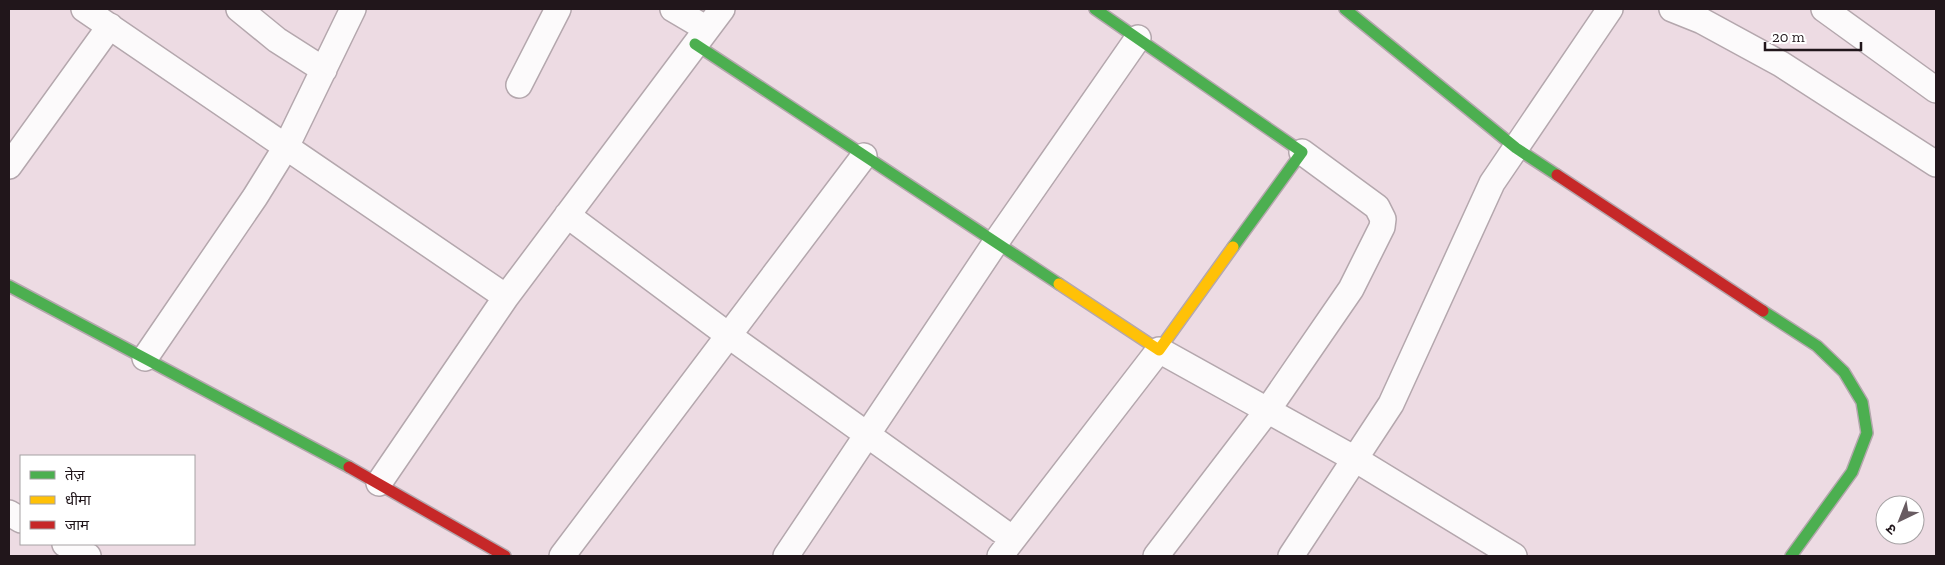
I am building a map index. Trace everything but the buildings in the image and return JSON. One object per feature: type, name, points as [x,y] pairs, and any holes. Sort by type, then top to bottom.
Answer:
[{"type":"street","points":[[84,9],[506,297]]},
{"type":"street","points":[[239,9],[277,40],[324,70]]},
{"type":"street","points":[[145,358],[286,147],[353,9]]},
{"type":"street","points":[[519,85],[558,9]]},
{"type":"street","points":[[673,9],[701,36],[864,156],[1159,350],[1355,459],[1514,556]]},
{"type":"street","points":[[379,483],[506,297],[722,9]]},
{"type":"street","points":[[1095,9],[1302,152],[1376,207],[1384,219],[1378,236],[1351,289],[1267,411],[1156,556]]},
{"type":"street","points":[[1345,9],[1516,148],[1817,346],[1844,372],[1862,402],[1867,433],[1852,472],[1791,556]]},
{"type":"street","points":[[1291,556],[1391,404],[1492,183],[1610,9]]},
{"type":"street","points":[[1672,9],[1702,22],[1781,64],[1936,164]]},
{"type":"street","points":[[1824,9],[1936,90]]},
{"type":"street","points":[[9,166],[110,26]]},
{"type":"street","points":[[786,556],[996,242],[1138,38]]},
{"type":"street","points":[[567,215],[867,436],[1007,548],[1159,350],[1302,152]]},
{"type":"street","points":[[562,556],[864,156]]},
{"type":"street","points":[[9,286],[379,483],[505,556]]},
{"type":"street","points":[[9,513],[20,519]]},
{"type":"street","points":[[67,545],[88,556]]},
{"type":"traffic: fast","points":[[1095,9],[1302,152],[1233,247]]},
{"type":"traffic: fast","points":[[1345,9],[1516,148],[1557,175]]},
{"type":"traffic: fast","points":[[695,44],[1059,284]]},
{"type":"traffic: fast","points":[[9,286],[349,467]]},
{"type":"traffic: fast","points":[[1763,311],[1817,346],[1844,372],[1862,402],[1867,433],[1852,472],[1791,556]]},
{"type":"traffic: slow","points":[[1059,284],[1159,350],[1233,247]]},
{"type":"traffic: jam","points":[[1557,175],[1763,311]]},
{"type":"traffic: jam","points":[[349,467],[505,556]]}]
